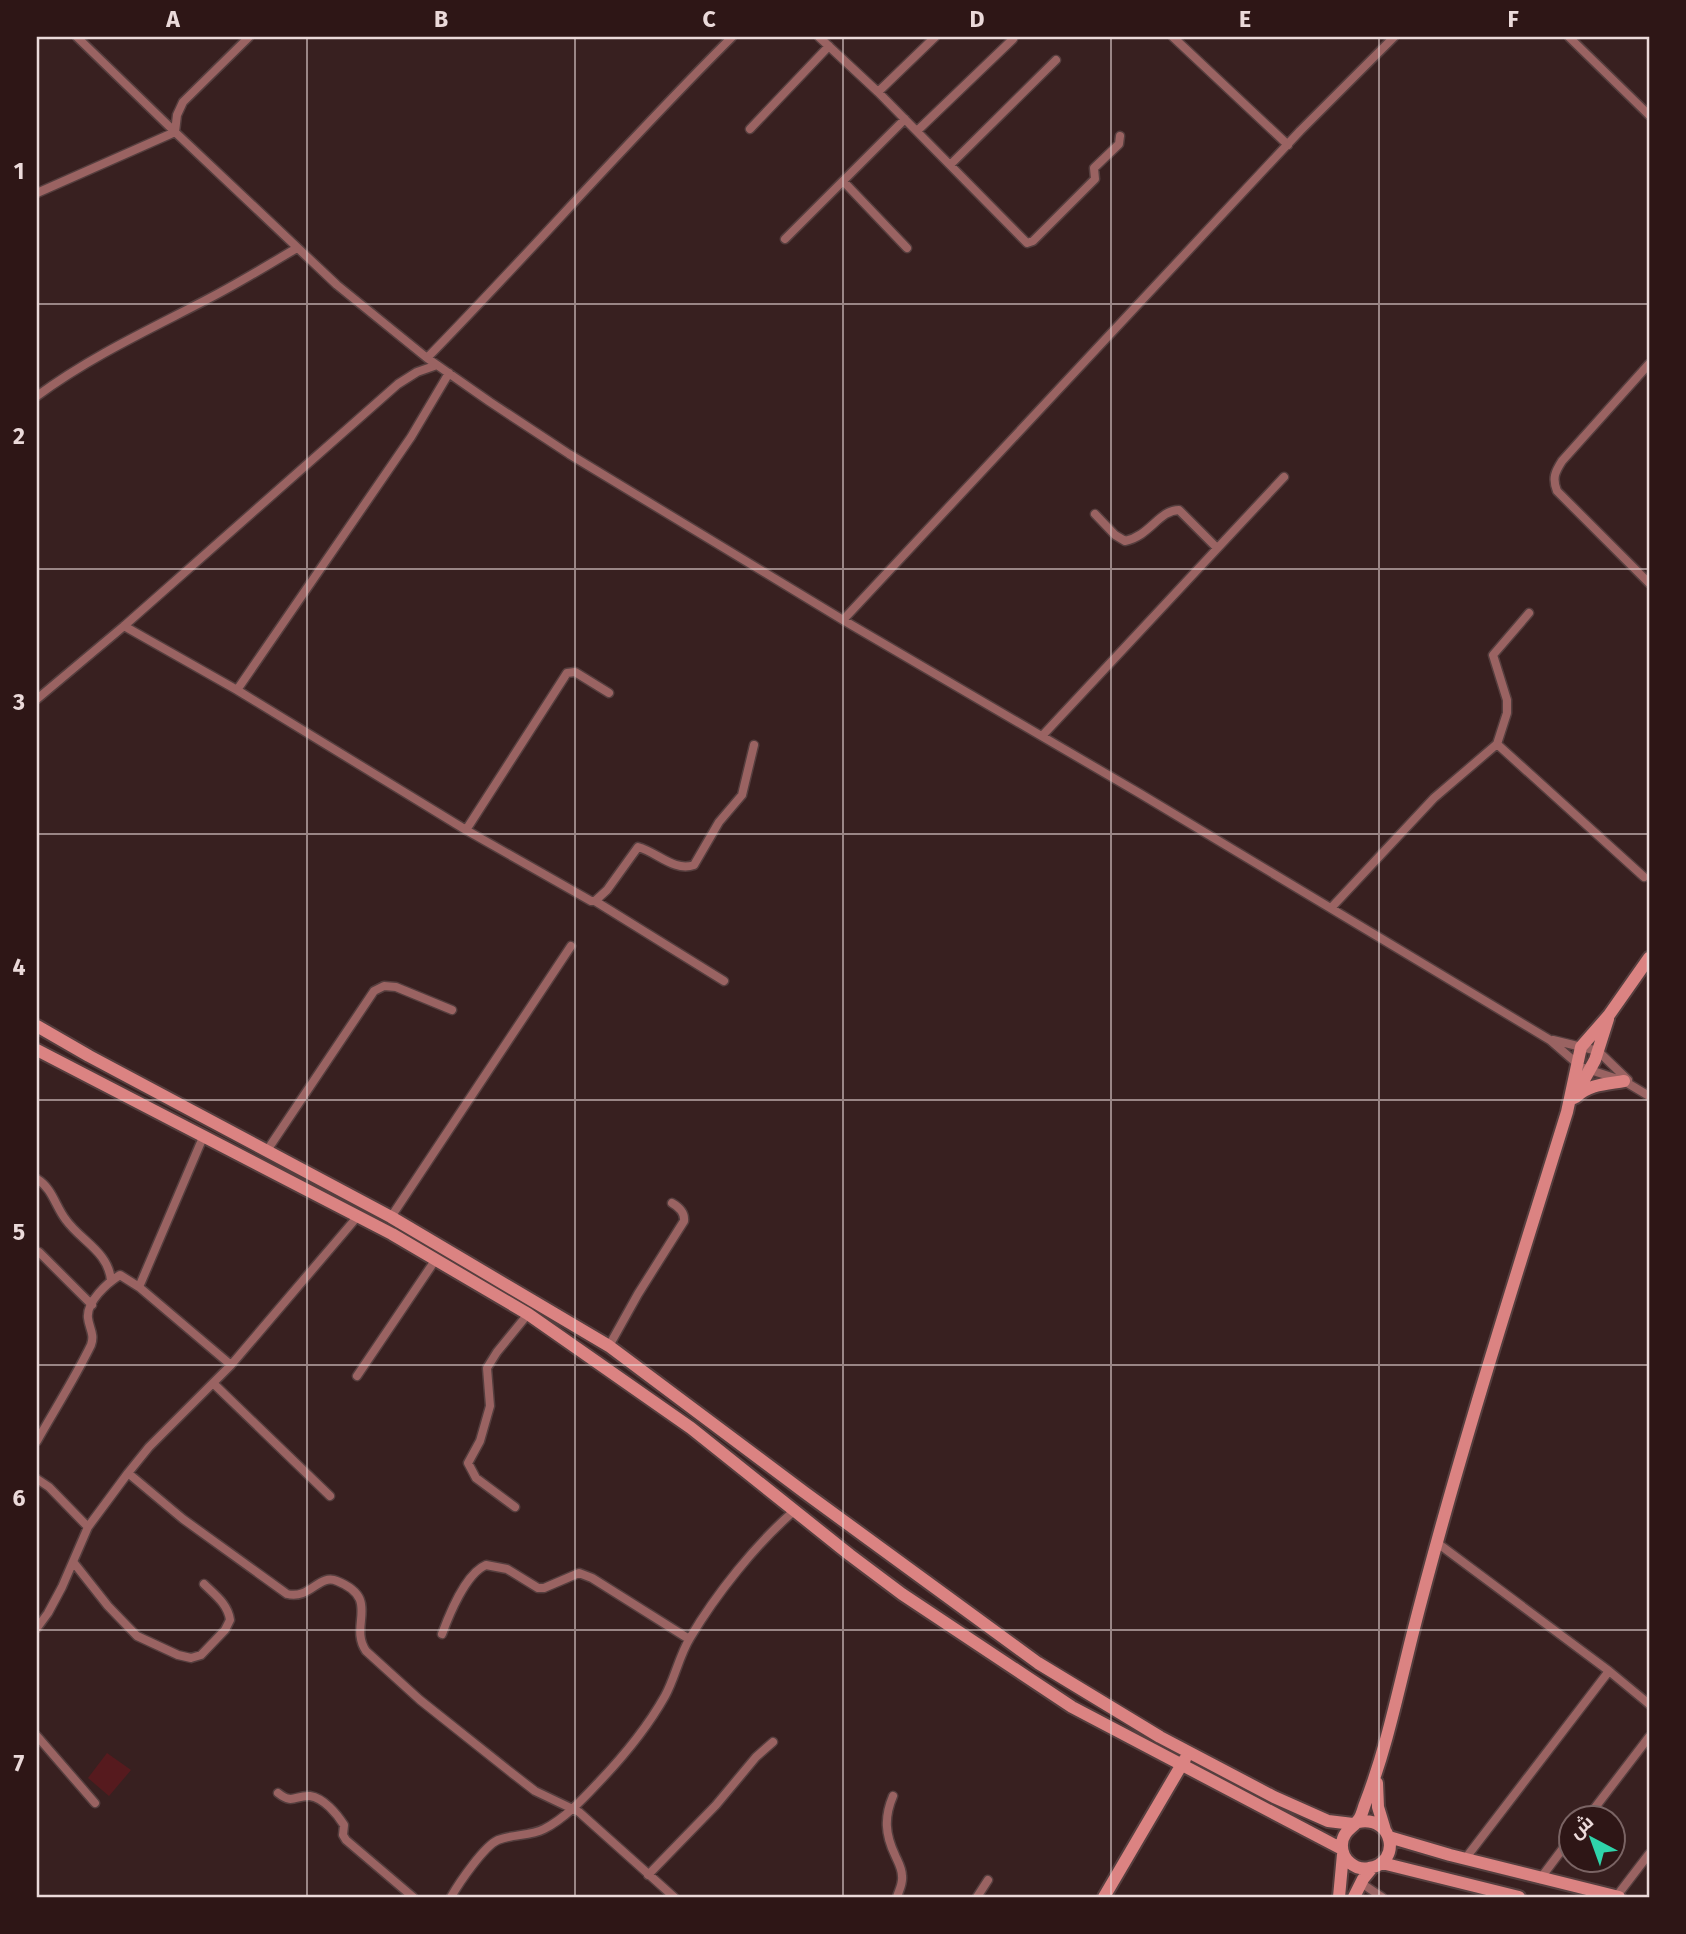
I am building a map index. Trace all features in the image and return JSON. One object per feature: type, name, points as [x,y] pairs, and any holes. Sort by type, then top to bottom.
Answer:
[{"type":"main road","points":[[1339,1897],[1345,1832],[1356,1823],[1376,1776],[1436,1542],[1567,1112],[1581,1047],[1609,1015],[1649,958]]},
{"type":"main road","points":[[1567,1112],[1598,1051],[1609,1015]]},
{"type":"main road","points":[[37,1026],[266,1152],[391,1217],[609,1346],[1038,1662],[1160,1737],[1186,1758],[1343,1852],[1353,1865],[1362,1868],[1377,1865],[1519,1897]]},
{"type":"main road","points":[[37,1050],[358,1216],[528,1314],[691,1428],[902,1594],[1072,1707],[1328,1821],[1375,1822],[1387,1834],[1465,1859],[1618,1897]]},
{"type":"main road","points":[[1573,1100],[1586,1089],[1629,1084]]},
{"type":"main road","points":[[1104,1897],[1186,1758]]},
{"type":"main road","points":[[1354,1897],[1361,1883],[1390,1849],[1378,1807],[1376,1776]]},
{"type":"street","points":[[77,37],[337,285],[437,365],[569,454],[1550,1040],[1577,1063],[1629,1084],[1649,1096]]},
{"type":"street","points":[[175,132],[177,115],[183,102],[249,37]]},
{"type":"street","points":[[428,358],[522,261],[677,91],[732,37]]},
{"type":"street","points":[[819,37],[878,92],[1028,244],[1095,179],[1094,168],[1119,144],[1120,136]]},
{"type":"street","points":[[878,92],[935,37]]},
{"type":"street","points":[[1173,37],[1288,145]]},
{"type":"street","points":[[843,620],[1288,145],[1394,37]]},
{"type":"street","points":[[1569,37],[1649,116]]},
{"type":"street","points":[[917,131],[1013,38]]},
{"type":"street","points":[[750,129],[829,47]]},
{"type":"street","points":[[950,165],[1056,60]]},
{"type":"street","points":[[785,239],[905,119]]},
{"type":"street","points":[[37,193],[175,132]]},
{"type":"street","points":[[843,181],[907,248]]},
{"type":"street","points":[[37,396],[115,345],[206,300],[297,248]]},
{"type":"street","points":[[1649,364],[1562,461],[1556,469],[1553,482],[1557,491],[1649,583]]},
{"type":"street","points":[[37,699],[124,626],[398,384],[417,372],[437,365]]},
{"type":"street","points":[[237,691],[411,437],[449,373]]},
{"type":"street","points":[[1042,736],[1284,477]]},
{"type":"street","points":[[1095,514],[1115,535],[1125,541],[1139,538],[1168,512],[1179,510],[1217,548]]},
{"type":"street","points":[[1331,908],[1434,798],[1497,744],[1507,713],[1507,700],[1493,655],[1529,613]]},
{"type":"street","points":[[124,626],[466,830],[586,899],[595,901],[724,981]]},
{"type":"street","points":[[466,830],[567,673],[575,672],[609,693]]},
{"type":"street","points":[[595,901],[607,890],[638,847],[669,863],[686,868],[695,865],[719,822],[742,796],[754,744]]},
{"type":"street","points":[[1497,744],[1644,877]]},
{"type":"street","points":[[391,1217],[571,946]]},
{"type":"street","points":[[266,1152],[374,991],[384,986],[396,987],[452,1010]]},
{"type":"street","points":[[1550,1040],[1598,1051],[1629,1084]]},
{"type":"street","points":[[139,1287],[204,1135]]},
{"type":"street","points":[[37,1180],[53,1194],[60,1212],[74,1231],[100,1253],[110,1270],[111,1281]]},
{"type":"street","points":[[609,1346],[684,1221],[685,1215],[672,1203]]},
{"type":"street","points":[[37,1628],[48,1613],[74,1563],[88,1527],[128,1473],[149,1447],[231,1366],[358,1216]]},
{"type":"street","points":[[37,1253],[39,1252],[92,1305]]},
{"type":"street","points":[[357,1376],[436,1259]]},
{"type":"street","points":[[37,1441],[78,1372],[93,1340],[88,1316],[92,1305],[111,1281],[120,1275],[139,1287],[231,1366]]},
{"type":"street","points":[[515,1507],[475,1478],[468,1463],[480,1441],[489,1406],[487,1368],[528,1314]]},
{"type":"street","points":[[214,1384],[330,1496]]},
{"type":"street","points":[[128,1473],[183,1520],[287,1594],[296,1596],[304,1593],[324,1579],[331,1578],[348,1585],[363,1605],[360,1637],[361,1645],[366,1651],[420,1700],[513,1774],[544,1796],[573,1808],[674,1897]]},
{"type":"street","points":[[37,1479],[49,1486],[88,1527]]},
{"type":"street","points":[[451,1897],[466,1873],[492,1844],[498,1840],[536,1832],[559,1820],[619,1760],[665,1696],[689,1639],[737,1572],[772,1530],[794,1511]]},
{"type":"street","points":[[1436,1542],[1649,1704]]},
{"type":"street","points":[[74,1563],[108,1606],[137,1636],[158,1648],[191,1658],[201,1655],[215,1642],[230,1620],[225,1604],[204,1584]]},
{"type":"street","points":[[442,1634],[456,1602],[477,1570],[486,1564],[507,1569],[538,1588],[579,1573],[592,1578],[689,1639]]},
{"type":"street","points":[[1465,1859],[1609,1671]]},
{"type":"street","points":[[37,1735],[95,1803]]},
{"type":"street","points":[[1598,1804],[1649,1737]]},
{"type":"street","points":[[649,1875],[773,1742]]},
{"type":"street","points":[[278,1793],[291,1800],[309,1796],[323,1802],[344,1825],[346,1840],[413,1897]]},
{"type":"street","points":[[893,1796],[887,1810],[886,1822],[889,1843],[901,1868],[903,1880],[897,1897]]},
{"type":"street","points":[[1618,1897],[1649,1854]]},
{"type":"street","points":[[1540,1879],[1556,1858]]},
{"type":"street","points":[[977,1897],[988,1880]]},
{"type":"street","points":[[1361,1883],[1382,1897]]},
{"type":"shaded area","points":[[107,1753],[131,1770],[109,1796],[88,1778]]}]
